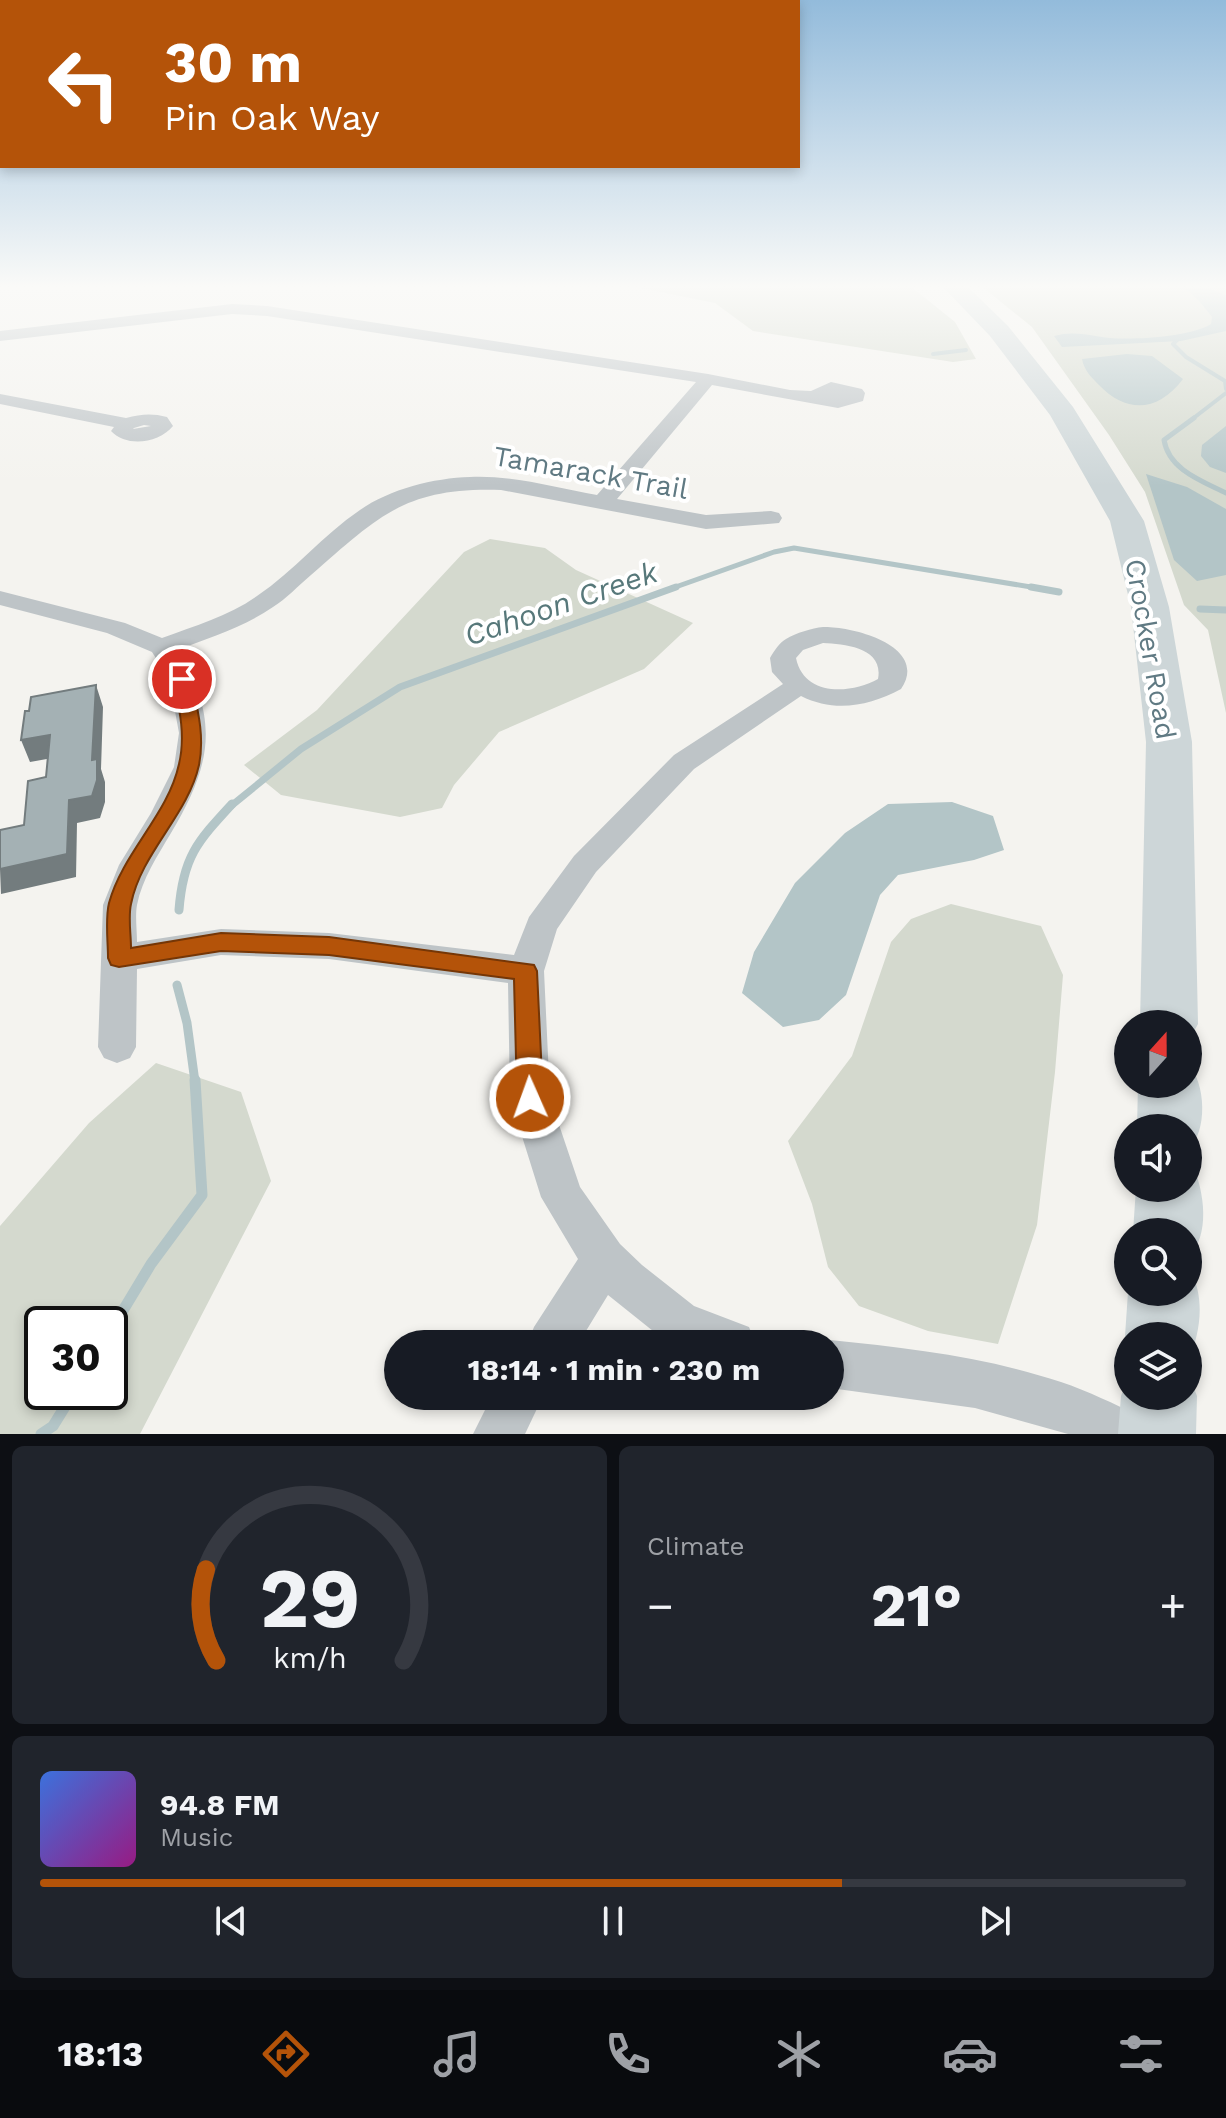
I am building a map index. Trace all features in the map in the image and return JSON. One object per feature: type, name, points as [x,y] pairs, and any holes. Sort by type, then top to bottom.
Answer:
[{"type":"main road","name":"Crocker Road","points":[[1015,352],[1063,413],[1127,521],[1150,607],[1169,742],[1169,1010]]},
{"type":"main road","points":[[1157,1434],[1158,1410]]},
{"type":"street","points":[[532,352],[790,395],[822,397]]},
{"type":"street","points":[[603,502],[708,379]]},
{"type":"street","points":[[0,399],[127,424]]},
{"type":"street","name":"Tamarack Trail","points":[[162,647],[223,624],[265,602],[368,514],[394,500],[426,490],[469,483],[501,484],[706,522],[771,518]]},
{"type":"street","points":[[0,598],[116,628],[162,647],[182,679],[193,733],[189,767],[166,815],[135,865],[120,905],[117,1047]]},
{"type":"street","points":[[697,1330],[679,1323],[604,1259],[562,1197],[530,1098],[526,971],[541,926],[585,864],[684,762],[798,686]]},
{"type":"street","points":[[119,958],[221,942],[329,946],[526,971]]},
{"type":"street","points":[[560,1330],[604,1259]]},
{"type":"street","points":[[844,1365],[925,1374],[1014,1393],[1063,1407],[1122,1434]]},
{"type":"street","points":[[498,1434],[511,1410]]},
{"type":"shaded area","points":[[888,352],[972,352],[976,359],[953,362]]},
{"type":"shaded area","points":[[1050,352],[1226,352],[1226,713],[1208,630],[1184,605],[1145,492]]},
{"type":"shaded area","points":[[1127,354],[1152,356],[1183,379],[1153,403],[1131,405],[1120,401],[1093,379],[1082,359]]},
{"type":"shaded area","points":[[1226,426],[1226,473],[1210,467],[1201,456],[1202,445]]},
{"type":"shaded area","points":[[1146,474],[1187,487],[1226,509],[1226,575],[1197,581],[1174,560]]},
{"type":"shaded area","points":[[490,539],[545,548],[576,570],[693,623],[644,669],[499,732],[454,785],[442,808],[400,817],[281,795],[244,765],[317,710],[464,552]]},
{"type":"shaded area","points":[[952,802],[993,816],[1004,850],[974,860],[898,875],[880,895],[846,995],[819,1020],[783,1027],[742,993],[754,952],[795,883],[845,833],[888,804]]},
{"type":"shaded area","points":[[951,904],[1041,926],[1063,975],[1037,1225],[998,1344],[928,1331],[859,1306],[828,1267],[812,1204],[788,1141],[852,1056],[891,942],[911,919]]},
{"type":"shaded area","points":[[156,1063],[241,1092],[271,1181],[140,1434],[0,1434],[0,1226],[89,1123]]},
{"type":"building","points":[[96,685],[92,760],[97,759],[97,780],[92,796],[69,800],[67,854],[0,869],[0,830],[24,825],[28,781],[46,777],[50,735],[21,740],[25,711],[29,711],[31,697]]},
{"type":"waterway","points":[[933,354],[950,352]]},
{"type":"waterway","name":"Cahoon Creek","points":[[1181,352],[1225,381],[1226,389]]},
{"type":"waterway","name":"Cahoon Creek","points":[[1191,420],[1226,393]]},
{"type":"waterway","name":"Cahoon Creek","points":[[1194,418],[1164,440],[1167,450],[1179,467],[1226,493]]},
{"type":"waterway","name":"Cahoon Creek","points":[[670,589],[774,552],[794,548],[1033,587]]},
{"type":"waterway","name":"Cahoon Creek","points":[[231,806],[301,749],[400,687],[676,587]]},
{"type":"waterway","name":"Cahoon Creek","points":[[1033,587],[1043,589]]},
{"type":"waterway","name":"Cahoon Creek","points":[[1033,587],[1059,592]]},
{"type":"waterway","name":"Cahoon Creek","points":[[1200,609],[1226,610]]},
{"type":"waterway","name":"Cahoon Creek","points":[[179,910],[188,863],[201,840],[232,804]]},
{"type":"waterway","name":"Cahoon Creek","points":[[177,985],[187,1023],[195,1082]]},
{"type":"waterway","name":"Cahoon Creek","points":[[126,1306],[151,1264],[202,1195],[195,1080]]},
{"type":"waterway","name":"Cahoon Creek","points":[[41,1434],[53,1426],[63,1410]]},
{"type":"route","points":[[182,679],[193,733],[189,767],[166,815],[135,865],[120,905],[119,958],[221,942],[329,946],[526,971],[530,1098]]}]
